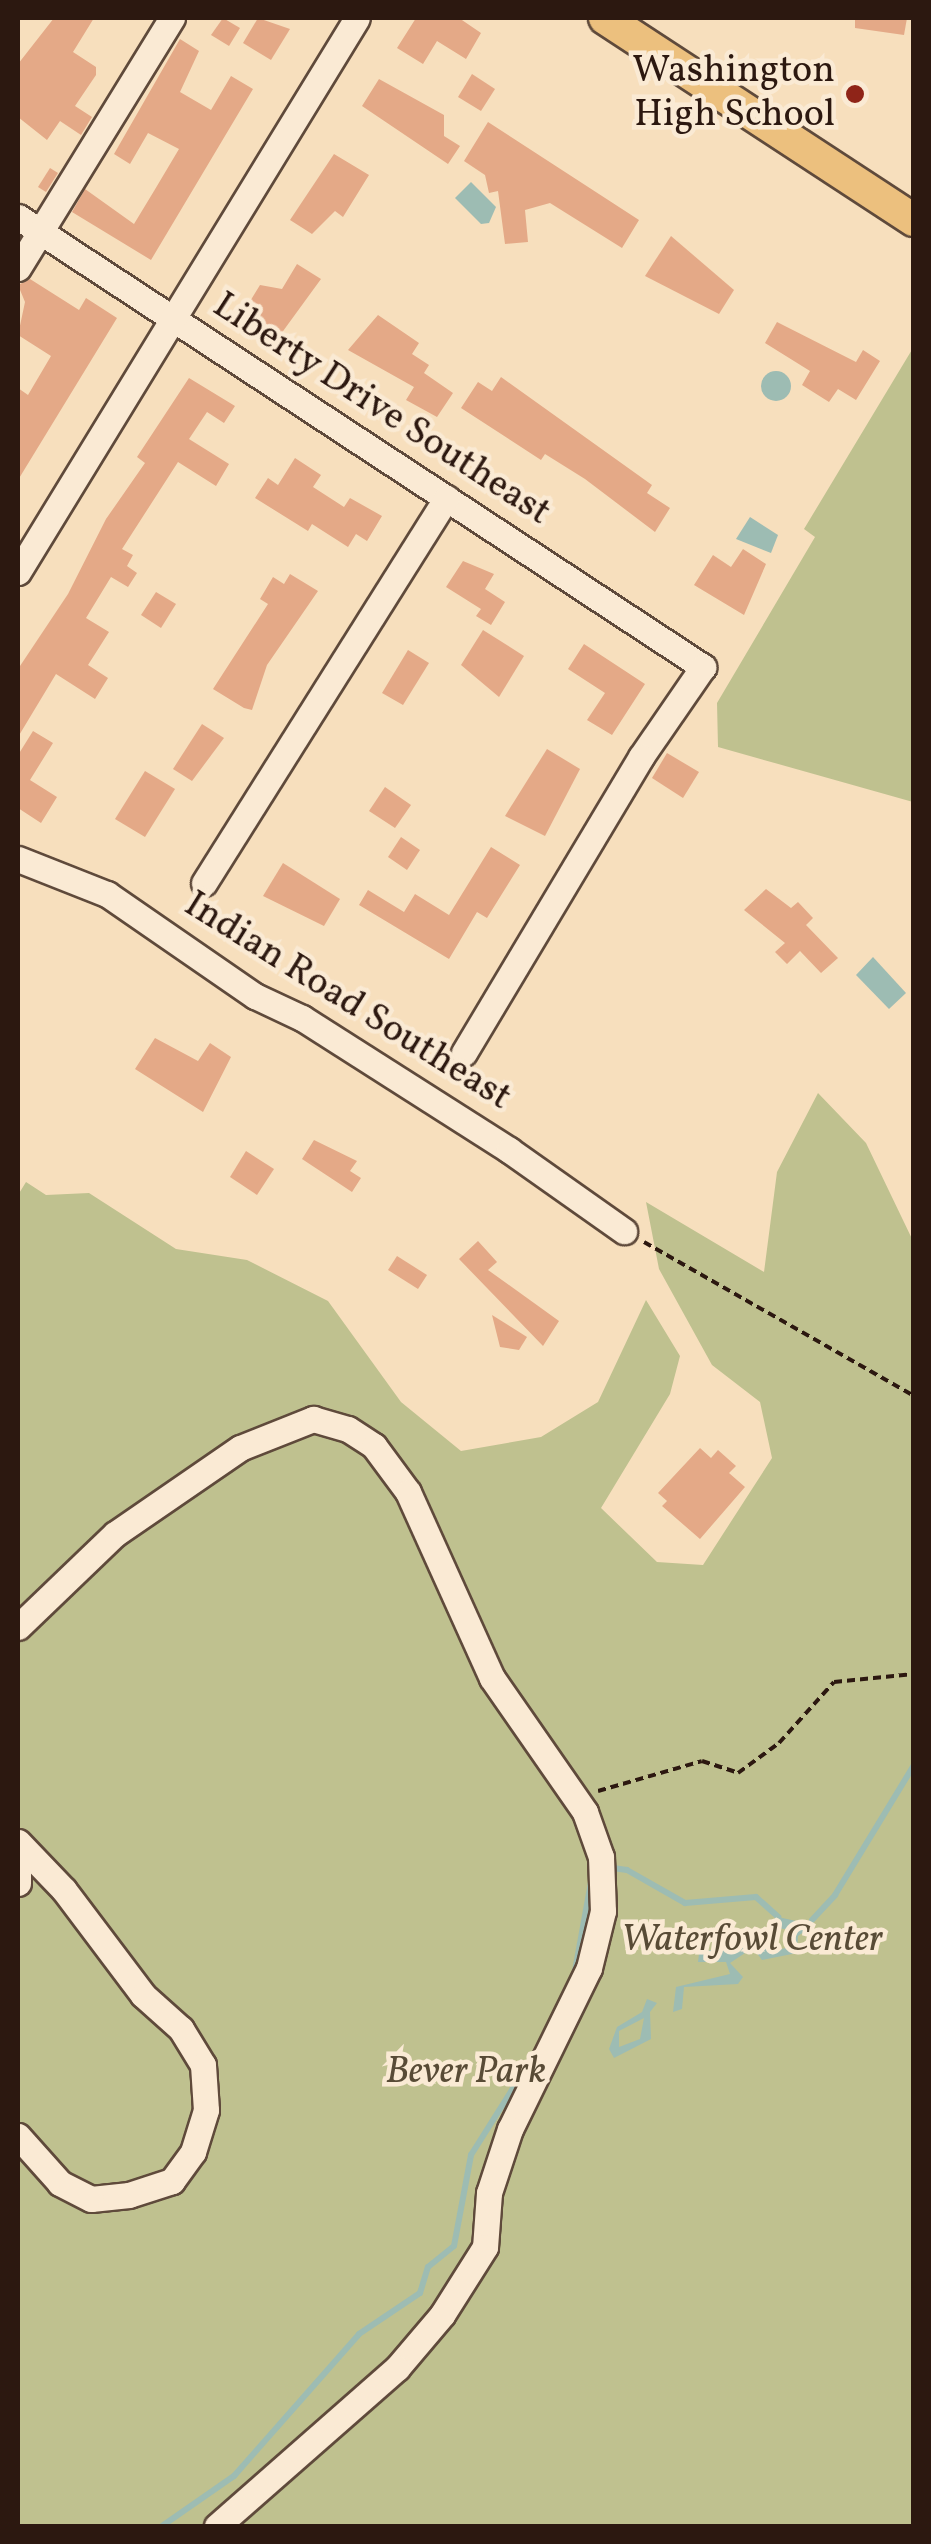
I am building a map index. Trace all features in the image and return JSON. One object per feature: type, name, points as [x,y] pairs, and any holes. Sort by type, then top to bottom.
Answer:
[{"type":"main road","points":[[605,18],[914,220]]},
{"type":"street","points":[[18,268],[172,18]]},
{"type":"street","points":[[18,572],[357,18]]},
{"type":"street","name":"Liberty Drive Southeast","points":[[18,216],[703,668],[640,757],[464,1054]]},
{"type":"street","points":[[204,883],[446,498]]},
{"type":"street","name":"Indian Road Southeast","points":[[18,859],[107,894],[255,996],[302,1018],[509,1150],[624,1231]]},
{"type":"street","points":[[18,1627],[114,1534],[240,1448],[313,1419],[348,1429],[374,1446],[408,1492],[492,1678],[575,1800],[601,1857],[602,1912],[589,1968],[562,2035],[510,2129],[488,2193],[485,2248],[442,2314],[397,2368],[217,2526]]},
{"type":"street","points":[[18,1845],[18,1882]]},
{"type":"street","points":[[18,1845],[64,1890],[143,1995],[181,2030],[203,2065],[206,2110],[193,2152],[172,2181],[129,2195],[91,2200],[60,2184],[18,2136]]},
{"type":"path","points":[[624,1231],[914,1396]]},
{"type":"path","points":[[575,1800],[622,1780],[702,1761],[738,1772],[779,1742],[834,1682],[914,1674]]},
{"type":"green space","points":[[913,348],[913,802],[718,747],[717,703],[815,537],[804,529]]},
{"type":"green space","name":"Bever Park","points":[[818,1093],[866,1143],[914,1243],[913,2526],[18,2526],[18,1195],[26,1182],[46,1195],[89,1193],[176,1249],[247,1260],[328,1301],[401,1402],[461,1451],[541,1437],[598,1402],[646,1300],[680,1356],[670,1394],[601,1508],[657,1562],[703,1565],[772,1458],[760,1402],[712,1365],[659,1269],[646,1202],[764,1272],[777,1172]]},
{"type":"water","points":[[471,182],[496,207],[489,223],[481,224],[455,198]]},
{"type":"water","points":[[776,371],[787,375],[791,386],[787,397],[776,401],[765,397],[761,386],[765,375]]},
{"type":"water","points":[[750,517],[778,535],[771,553],[736,539]]},
{"type":"water","points":[[873,957],[906,993],[889,1009],[856,975]]},
{"type":"water","points":[[778,1917],[814,1925],[798,1936],[797,1953],[762,1960],[756,1952],[761,1944],[775,1951],[792,1946],[792,1930],[769,1927]]},
{"type":"water","points":[[740,1940],[745,1953],[730,1963],[743,1977],[738,1984],[684,1987],[682,2009],[673,2012],[676,1987],[730,1974],[726,1962],[698,1962],[699,1954]]},
{"type":"water","points":[[647,1999],[657,2003],[650,2012],[651,2039],[614,2058],[609,2049],[617,2027],[642,2012]],"holes":[[[644,2018],[640,2039],[619,2047],[619,2031]]]},
{"type":"building","points":[[54,18],[94,18],[73,52],[96,67],[96,75],[75,106],[92,117],[81,135],[60,121],[47,140],[18,117],[18,64]]},
{"type":"building","points":[[223,18],[240,28],[229,46],[211,35]]},
{"type":"building","points":[[258,18],[290,29],[271,60],[243,43]]},
{"type":"building","points":[[416,18],[459,18],[481,33],[466,59],[437,41],[423,64],[397,48]]},
{"type":"building","points":[[855,18],[907,18],[904,35],[855,28]]},
{"type":"building","points":[[180,39],[199,51],[180,92],[211,110],[231,76],[253,89],[151,260],[72,212],[85,189],[134,224],[179,149],[148,133],[130,164],[114,154]]},
{"type":"building","points":[[472,74],[495,89],[481,111],[458,97]]},
{"type":"building","points":[[379,79],[444,115],[444,136],[460,146],[448,164],[362,106]]},
{"type":"building","points":[[488,122],[639,220],[622,248],[550,203],[525,210],[528,242],[505,244],[498,191],[489,193],[485,175],[464,161]]},
{"type":"building","points":[[334,154],[369,175],[343,217],[335,211],[312,234],[290,220]]},
{"type":"building","points":[[50,168],[58,173],[46,192],[38,187]]},
{"type":"building","points":[[671,236],[734,290],[719,314],[645,276]]},
{"type":"building","points":[[297,264],[321,279],[278,338],[241,316],[260,285],[282,289]]},
{"type":"building","points":[[30,279],[79,310],[86,298],[117,318],[18,480],[18,388],[28,395],[51,356],[18,335],[25,302],[18,285]]},
{"type":"building","points":[[378,315],[419,343],[412,354],[429,365],[424,373],[453,393],[437,417],[406,400],[414,387],[348,350]]},
{"type":"building","points":[[777,322],[856,362],[863,350],[880,361],[856,400],[838,389],[829,402],[802,385],[810,371],[765,343]]},
{"type":"building","points":[[501,377],[652,485],[647,493],[670,508],[655,532],[585,479],[545,454],[541,460],[461,408],[478,382],[492,391]]},
{"type":"building","points":[[189,378],[235,406],[224,423],[207,412],[189,439],[229,464],[216,486],[178,462],[122,549],[133,555],[127,566],[137,573],[128,587],[111,577],[86,618],[109,632],[88,665],[108,678],[95,699],[56,674],[18,737],[18,669],[68,594],[106,519],[145,463],[137,457]]},
{"type":"building","points":[[295,458],[321,475],[313,487],[344,507],[350,498],[382,516],[367,541],[356,534],[348,547],[312,524],[308,531],[255,498],[268,478],[278,485]]},
{"type":"building","points":[[743,549],[766,564],[744,615],[694,585],[713,555],[731,567]]},
{"type":"building","points":[[463,561],[494,574],[485,589],[505,602],[491,625],[476,616],[481,609],[446,587]]},
{"type":"building","points":[[290,574],[318,591],[267,665],[252,710],[244,708],[213,689],[268,604],[260,599],[273,577],[284,584]]},
{"type":"building","points":[[156,592],[176,604],[161,628],[141,615]]},
{"type":"building","points":[[483,630],[524,656],[499,697],[461,665]]},
{"type":"building","points":[[584,644],[645,684],[612,735],[587,720],[605,693],[568,669]]},
{"type":"building","points":[[408,650],[429,663],[403,705],[382,693]]},
{"type":"building","points":[[202,724],[224,738],[192,781],[173,769]]},
{"type":"building","points":[[33,731],[53,743],[30,780],[57,797],[41,823],[18,808],[18,755]]},
{"type":"building","points":[[547,749],[580,769],[545,836],[505,816]]},
{"type":"building","points":[[667,753],[699,772],[683,798],[652,778]]},
{"type":"building","points":[[145,771],[175,789],[145,837],[115,819]]},
{"type":"building","points":[[385,787],[411,805],[395,828],[369,811]]},
{"type":"building","points":[[401,837],[420,850],[407,870],[388,857]]},
{"type":"building","points":[[491,847],[520,865],[487,918],[477,912],[449,959],[359,905],[368,890],[404,912],[415,894],[449,915]]},
{"type":"building","points":[[283,863],[340,899],[324,926],[263,896]]},
{"type":"building","points":[[766,889],[791,908],[798,902],[813,918],[806,925],[838,958],[821,973],[800,951],[787,964],[775,952],[785,943],[744,910]]},
{"type":"building","points":[[155,1038],[198,1061],[210,1043],[231,1057],[203,1112],[135,1069]]},
{"type":"building","points":[[314,1140],[357,1161],[350,1171],[361,1178],[352,1192],[302,1159]]},
{"type":"building","points":[[246,1151],[274,1169],[257,1195],[230,1177]]},
{"type":"building","points":[[478,1241],[497,1262],[488,1270],[559,1321],[543,1346],[459,1259]]},
{"type":"building","points":[[397,1256],[427,1275],[418,1289],[388,1270]]},
{"type":"building","points":[[492,1315],[527,1337],[519,1350],[500,1347]]},
{"type":"building","points":[[700,1448],[711,1458],[718,1450],[736,1466],[729,1473],[745,1487],[700,1539],[662,1506],[667,1501],[658,1493]]},
{"type":"waterway","points":[[812,1920],[835,1895],[914,1765]]},
{"type":"waterway","points":[[575,1971],[594,1865]]},
{"type":"waterway","points":[[606,1867],[627,1870],[685,1903],[756,1897],[778,1917]]},
{"type":"waterway","points":[[162,2526],[234,2476],[359,2334],[420,2293],[428,2267],[454,2246],[471,2155],[529,2063]]},
{"type":"place","name":"Washington High School","points":[[855,94]]},
{"type":"park label","name":"Waterfowl Center","points":[[752,1941]]}]
